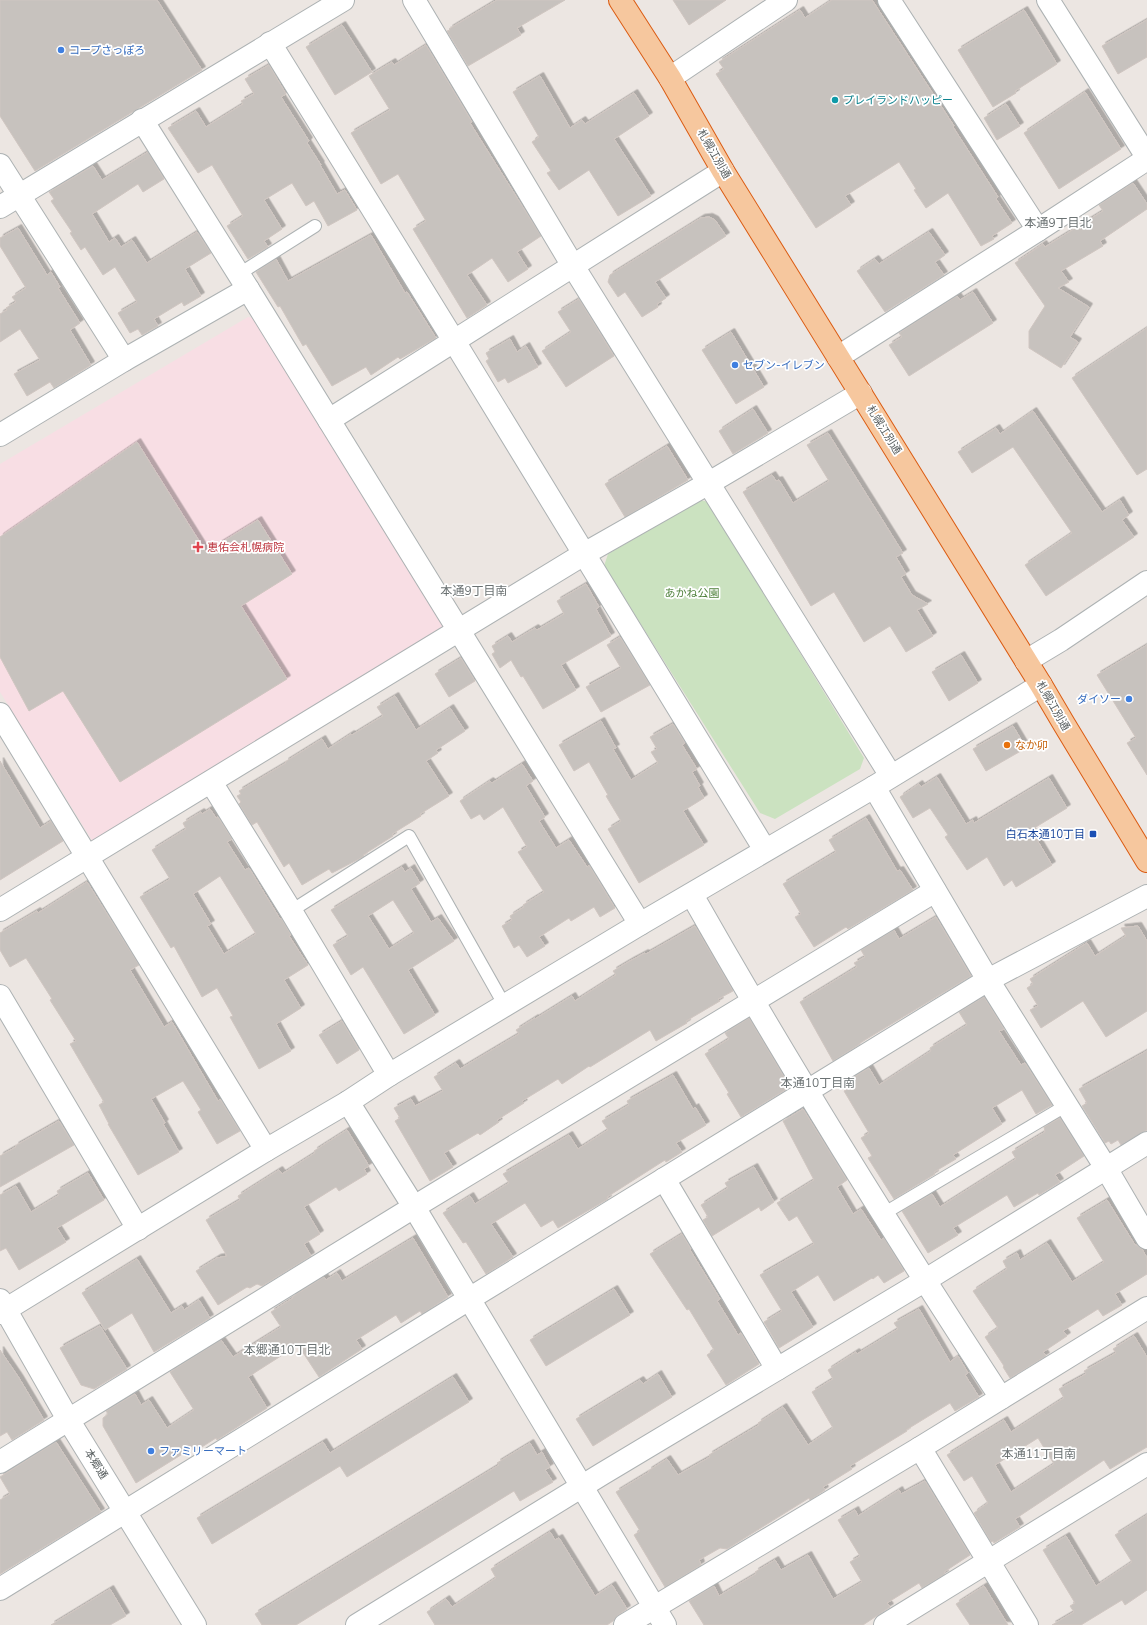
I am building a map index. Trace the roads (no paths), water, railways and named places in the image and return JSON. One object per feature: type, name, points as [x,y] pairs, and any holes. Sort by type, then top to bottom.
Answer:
[{"type":"highway","name":"札幌江別通","points":[[620,0],[670,78],[723,171],[1042,685],[1068,731],[1147,861]]},
{"type":"street","points":[[0,207],[19,194],[342,0]]},
{"type":"street","points":[[414,0],[573,266],[709,483],[882,781],[935,891],[988,980],[1106,1168],[1147,1238]]},
{"type":"street","points":[[670,78],[786,0]]},
{"type":"street","points":[[889,0],[1038,230]]},
{"type":"street","points":[[838,357],[1038,230],[1147,158],[1048,0]]},
{"type":"street","points":[[270,43],[765,850]]},
{"type":"street","points":[[142,120],[640,924]]},
{"type":"street","points":[[0,165],[124,360]]},
{"type":"street","points":[[329,420],[723,171]]},
{"type":"street","points":[[0,435],[124,360],[243,282]]},
{"type":"street","points":[[0,910],[584,554],[709,483],[861,393]]},
{"type":"street","points":[[1026,661],[1061,640],[1147,582]]},
{"type":"street","points":[[2,1308],[138,1229],[266,1150],[348,1102],[389,1075],[1042,685]]},
{"type":"street","points":[[0,714],[266,1150]]},
{"type":"street","points":[[211,782],[291,911],[389,1075]]},
{"type":"street","points":[[0,1462],[69,1421],[414,1207],[935,891]]},
{"type":"street","points":[[692,895],[806,1092],[924,1281],[1001,1398]]},
{"type":"street","points":[[0,1589],[988,980],[1147,896]]},
{"type":"street","points":[[0,996],[138,1229]]},
{"type":"street","points":[[348,1102],[414,1207],[665,1625]]},
{"type":"street","points":[[357,1625],[582,1487],[924,1281],[1147,1143]]},
{"type":"street","points":[[664,1179],[777,1369]]},
{"type":"street","name":"本郷通","points":[[2,1308],[69,1421],[126,1511],[195,1625]]},
{"type":"street","points":[[625,1625],[654,1606],[920,1448],[1147,1308]]},
{"type":"street","points":[[920,1448],[1027,1625]]},
{"type":"street","points":[[885,1625],[1147,1464]]},
{"type":"lane","points":[[243,282],[314,226]]},
{"type":"lane","points":[[291,911],[409,836],[506,1006]]},
{"type":"lane","points":[[883,1214],[1067,1105]]},
{"type":"place","name":"コープさっぽろ","points":[[61,50]]},
{"type":"place","name":"プレイランドハッピー","points":[[835,100]]},
{"type":"place","name":"セブン-イレブン","points":[[735,365]]},
{"type":"place","name":"恵佑会札幌病院","points":[[198,547]]},
{"type":"place","name":"ダイソー","points":[[1129,699]]},
{"type":"place","name":"なか卯","points":[[1007,745]]},
{"type":"place","name":"白石本通10丁目","points":[[1093,834]]},
{"type":"place","name":"ファミリーマート","points":[[151,1451]]},
{"type":"district","name":"本通9丁目北","points":[[1058,223]]},
{"type":"district","name":"本通9丁目南","points":[[474,591]]},
{"type":"district","name":"本通10丁目南","points":[[818,1083]]},
{"type":"district","name":"本郷通10丁目北","points":[[287,1350]]},
{"type":"district","name":"本通11丁目南","points":[[1039,1454]]},
{"type":"park label","name":"あかね公園","points":[[692,593]]}]
